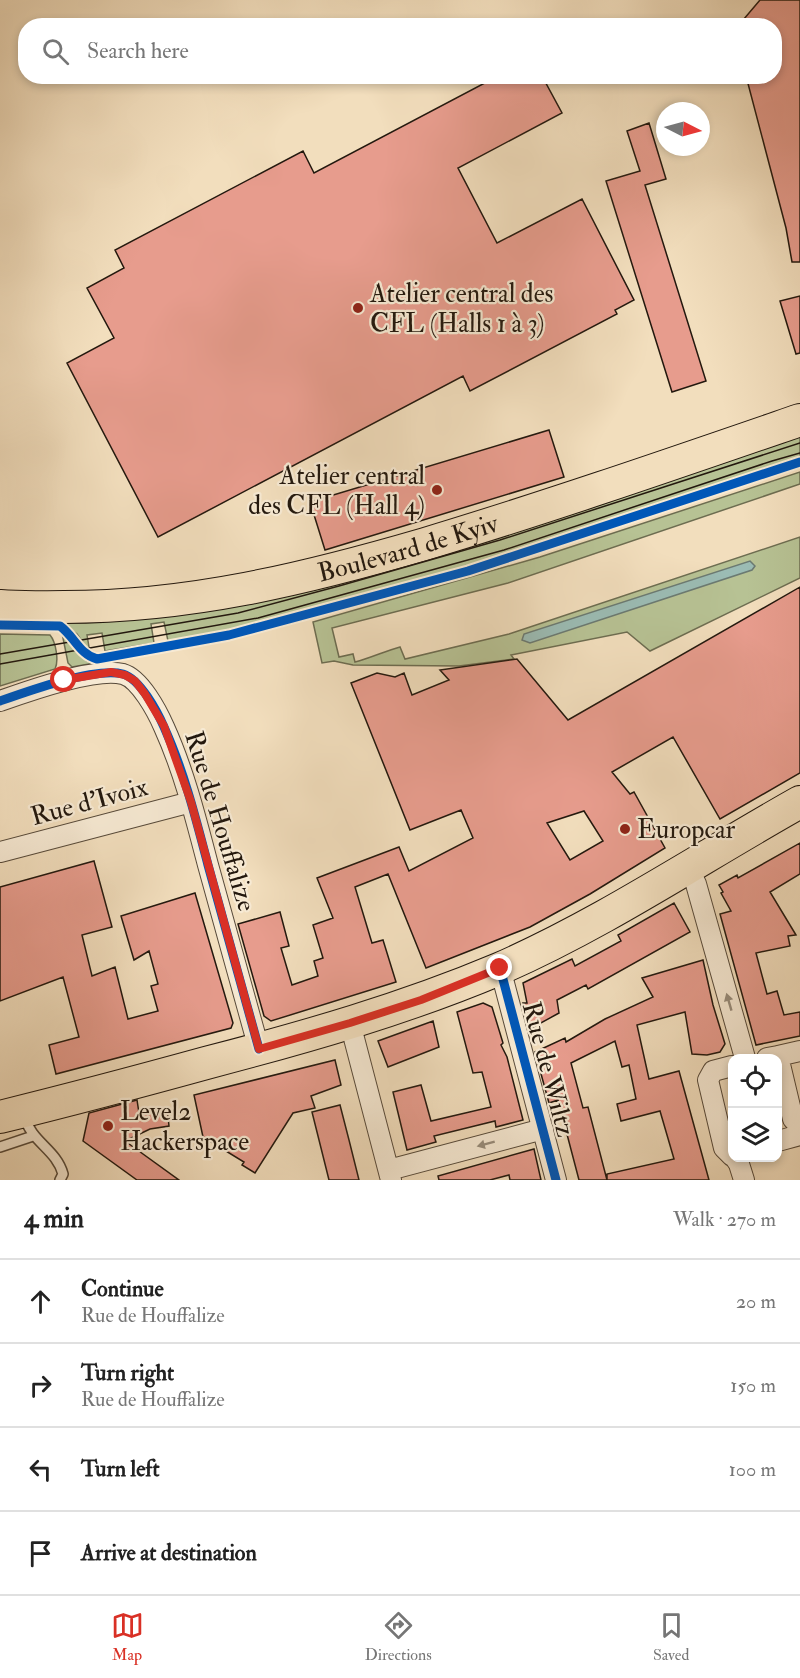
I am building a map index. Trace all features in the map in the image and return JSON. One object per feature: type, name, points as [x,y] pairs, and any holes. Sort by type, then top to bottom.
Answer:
[{"type":"main road","name":"Boulevard de Kyiv","points":[[0,606],[90,607],[155,603],[202,598],[308,576],[508,519],[800,420]]},
{"type":"main road","points":[[19,1122],[350,1023],[421,1000],[500,968],[570,935],[800,802]]},
{"type":"street","name":"Rue de Houffalize","points":[[0,701],[64,680],[111,672],[125,675],[135,681],[145,694],[164,726],[191,802],[259,1049]]},
{"type":"street","name":"Rue d'Ivoix","points":[[0,852],[191,802]]},
{"type":"street","points":[[688,867],[696,884],[744,1054]]},
{"type":"street","name":"Rue de Wiltz","points":[[500,968],[556,1180]]},
{"type":"street","points":[[350,1023],[390,1175],[543,1129]]},
{"type":"street","points":[[782,1055],[800,1052]]},
{"type":"street","points":[[728,1067],[713,1071],[708,1080],[723,1148],[728,1152]]},
{"type":"street","points":[[782,1087],[793,1119],[800,1127]]},
{"type":"street","points":[[782,1140],[800,1135]]},
{"type":"street","points":[[738,1162],[744,1180]]},
{"type":"lane","points":[[0,1147],[19,1122],[60,1162],[63,1174],[60,1180]]},
{"type":"green space","points":[[800,431],[800,459],[466,568],[239,628],[168,641],[164,622],[151,624],[154,643],[105,651],[102,633],[87,635],[90,653],[77,634],[60,622],[108,615]]},
{"type":"green space","points":[[800,472],[800,484],[508,583],[332,628],[339,657],[353,654],[355,662],[400,647],[405,659],[509,634],[800,537],[800,578],[650,651],[627,632],[511,655],[514,659],[459,666],[353,665],[334,661],[322,663],[313,622],[540,557]]},
{"type":"green space","points":[[62,633],[87,661],[95,663],[72,667],[68,663]]},
{"type":"green space","points":[[0,634],[50,635],[56,652],[55,669],[0,686]]},
{"type":"water","points":[[750,561],[755,566],[752,570],[530,643],[522,640],[524,634]]},
{"type":"building","points":[[760,0],[800,0],[800,262],[792,262],[786,228],[748,84],[782,84],[782,18],[745,18]]},
{"type":"building","name":"Atelier central des CFL (Halls 1 à 3)","points":[[483,84],[546,84],[562,113],[458,168],[497,243],[582,199],[634,300],[615,310],[617,314],[470,391],[463,376],[158,537],[67,363],[114,338],[87,288],[124,268],[115,250],[303,151],[314,173]]},
{"type":"building","points":[[649,123],[656,146],[656,156],[659,156],[666,179],[645,185],[706,381],[672,392],[606,181],[640,171],[627,131]]},
{"type":"building","points":[[800,296],[800,353],[796,354],[780,301]]},
{"type":"building","name":"Atelier central des CFL (Hall 4)","points":[[549,430],[564,477],[325,550],[310,502]]},
{"type":"building","points":[[800,587],[800,773],[720,819],[673,737],[612,772],[630,794],[634,792],[665,848],[590,894],[530,927],[426,968],[388,874],[355,887],[372,943],[383,940],[396,982],[271,1021],[264,1016],[238,924],[280,912],[289,946],[281,948],[292,985],[318,976],[314,961],[323,958],[313,925],[333,918],[317,878],[399,847],[409,871],[473,838],[461,810],[410,830],[351,683],[377,673],[395,677],[404,673],[412,695],[449,680],[440,670],[517,659],[568,720]],"holes":[[[584,811],[603,841],[570,860],[547,823]]]},
{"type":"building","points":[[800,843],[800,874],[770,892],[796,935],[788,936],[790,946],[756,953],[767,994],[777,991],[784,1015],[800,1012],[800,1036],[756,1045],[720,914],[731,911],[719,885],[737,875],[738,878]]},
{"type":"building","points":[[94,861],[112,927],[82,935],[92,976],[115,967],[128,1019],[158,1011],[151,986],[158,984],[149,951],[134,960],[121,916],[195,893],[233,1023],[231,1028],[56,1074],[49,1045],[79,1037],[63,977],[0,1001],[0,887]]},
{"type":"building","points":[[674,903],[690,932],[588,989],[586,985],[557,1000],[559,1013],[530,1029],[523,1003],[527,1003],[523,983],[572,959],[575,966],[621,941],[618,935]]},
{"type":"building","points":[[703,960],[725,1044],[720,1052],[707,1055],[692,1054],[685,1012],[637,1025],[649,1079],[679,1071],[709,1180],[579,1180],[558,1100],[549,1103],[535,1052],[565,1038],[566,1042],[605,1019],[653,997],[642,978]],"holes":[[[615,1041],[622,1067],[629,1065],[636,1099],[617,1104],[621,1121],[660,1111],[674,1159],[607,1174],[607,1180],[588,1107],[583,1108],[571,1063]]]},
{"type":"building","points":[[483,1003],[492,1007],[523,1120],[496,1127],[495,1121],[434,1136],[436,1142],[407,1150],[393,1092],[421,1085],[431,1121],[491,1107],[482,1072],[473,1073],[457,1012]]},
{"type":"building","points":[[433,1021],[439,1047],[388,1067],[378,1041]]},
{"type":"building","points":[[335,1060],[341,1085],[311,1096],[315,1108],[293,1113],[255,1173],[242,1165],[244,1162],[203,1137],[194,1095]]},
{"type":"building","points":[[137,1100],[139,1113],[167,1108],[169,1126],[150,1129],[125,1141],[179,1180],[137,1180],[83,1141],[89,1113]]},
{"type":"building","points":[[340,1105],[359,1180],[329,1180],[312,1112]]},
{"type":"building","points":[[534,1149],[541,1180],[510,1180],[509,1175],[490,1180],[439,1180],[438,1176]]},
{"type":"tram line","points":[[0,654],[238,613],[500,540],[800,443]]},
{"type":"tram line","points":[[0,664],[258,618],[504,550],[800,453]]},
{"type":"cycle path","points":[[0,625],[60,626],[86,654],[97,659],[229,635],[468,571],[800,462]]},
{"type":"cycle path","points":[[0,701],[62,681],[96,674],[123,674],[142,689],[161,720],[184,778],[259,1049]]},
{"type":"cycle path","points":[[500,968],[556,1180]]},
{"type":"place","name":"Atelier central des CFL (Halls 1 à 3)","points":[[358,308]]},
{"type":"place","name":"Atelier central des CFL (Hall 4)","points":[[437,490]]},
{"type":"place","name":"Europcar","points":[[625,829]]},
{"type":"place","name":"Level2 Hackerspace","points":[[108,1126]]},
{"type":"route","points":[[64,680],[111,672],[125,675],[135,681],[145,694],[164,726],[191,802],[259,1049],[421,1000],[500,968]]}]
